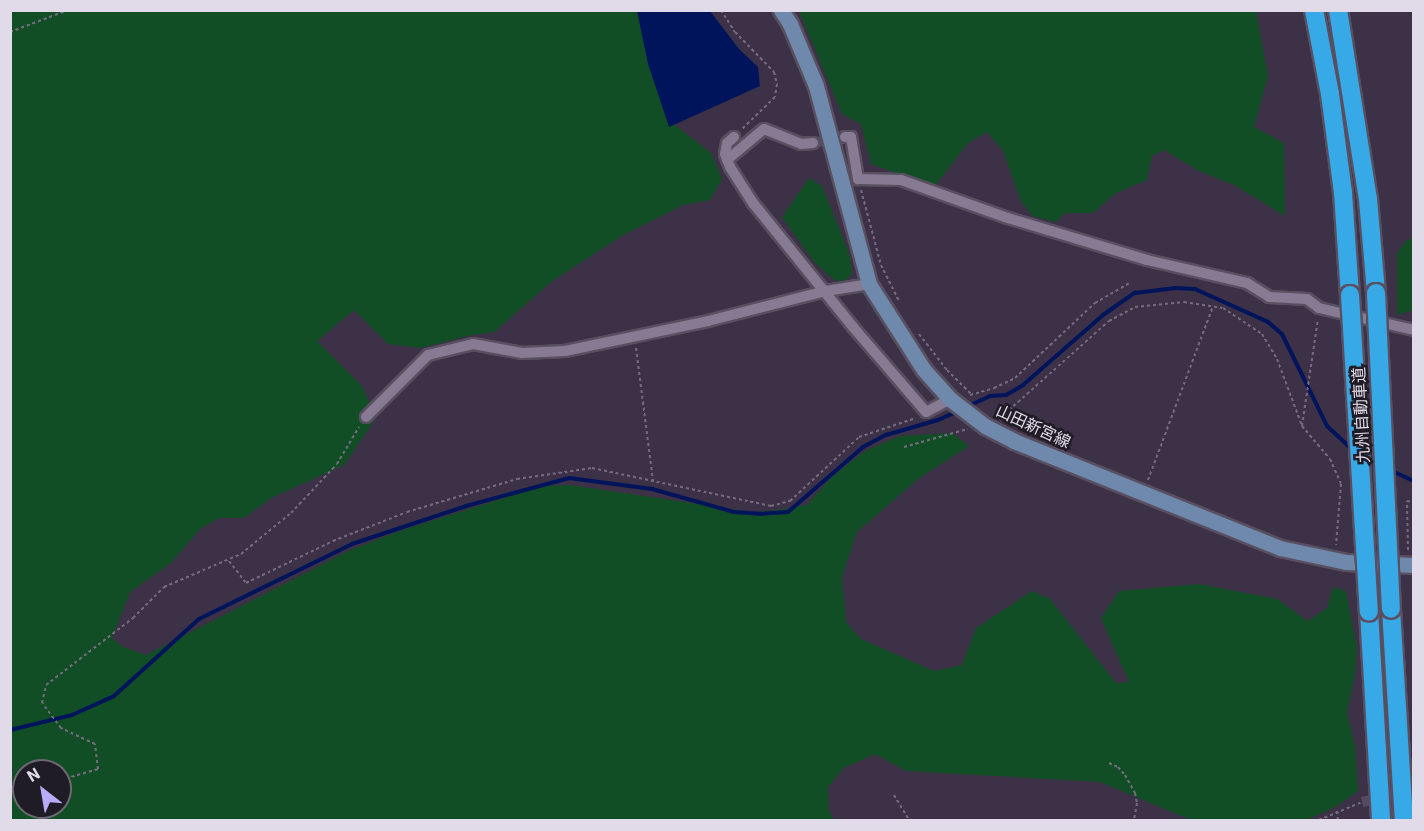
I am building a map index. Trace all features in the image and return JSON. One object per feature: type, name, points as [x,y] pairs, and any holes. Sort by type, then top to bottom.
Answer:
[{"type":"highway","name":"九州自動車道","points":[[1314,10],[1330,94],[1340,171],[1350,294],[1381,820]]},
{"type":"highway","name":"九州自動車道","points":[[1338,10],[1368,199],[1376,293],[1390,609],[1404,820]]},
{"type":"main road","name":"山田新宮線","points":[[781,10],[790,24],[816,86],[833,157],[869,284],[924,370],[950,399],[985,426],[1014,441],[1280,548],[1335,560],[1411,565]]},
{"type":"street","points":[[727,160],[764,129],[801,144],[813,143]]},
{"type":"street","points":[[734,137],[727,143],[727,160],[753,203],[926,412],[950,399]]},
{"type":"street","points":[[845,137],[851,137],[858,179],[901,180],[1008,218],[1136,257],[1247,283],[1269,297],[1307,298],[1320,308],[1413,330]]},
{"type":"street","points":[[366,417],[428,355],[473,344],[522,353],[565,351],[708,321],[826,291],[869,284]]},
{"type":"path","points":[[10,32],[68,10]]},
{"type":"path","points":[[721,10],[735,32],[774,72],[777,84],[776,97],[734,137]]},
{"type":"path","points":[[858,179],[881,265],[902,307]]},
{"type":"path","points":[[950,399],[994,388],[1015,378],[1095,303],[1131,282]]},
{"type":"path","points":[[904,447],[931,437],[985,426],[1002,417],[1109,321],[1135,307],[1184,302],[1223,308],[1262,334],[1277,359],[1302,426],[1330,459],[1341,484],[1335,560]]},
{"type":"path","points":[[1143,494],[1213,306]]},
{"type":"path","points":[[1302,426],[1311,384],[1320,308]]},
{"type":"path","points":[[914,326],[946,370],[971,394]]},
{"type":"path","points":[[634,336],[653,481]]},
{"type":"path","points":[[229,561],[246,583],[333,542],[407,512],[517,479],[592,468],[771,506],[790,501],[859,437],[916,418],[926,412]]},
{"type":"path","points":[[72,777],[98,769],[95,744],[61,728],[42,703],[46,686],[133,618],[164,587],[229,561],[291,513],[337,464],[350,438],[366,417]]},
{"type":"path","points":[[1411,565],[1407,501],[1413,502]]},
{"type":"path","points":[[1109,763],[1118,767],[1135,792],[1137,803],[1134,820]]},
{"type":"path","points":[[894,795],[909,820]]},
{"type":"path","points":[[1319,820],[1362,802]]},
{"type":"path","points":[[1337,811],[1338,820]]},
{"type":"green space","points":[[10,11],[652,11],[654,63],[666,118],[711,153],[722,179],[710,200],[683,205],[623,235],[551,282],[494,332],[421,348],[388,344],[354,310],[317,341],[362,386],[376,418],[344,465],[271,498],[244,518],[219,518],[199,530],[171,563],[130,592],[112,638],[123,647],[146,655],[350,550],[403,530],[542,486],[570,485],[752,512],[777,510],[807,505],[833,476],[865,451],[900,436],[952,433],[969,446],[918,479],[857,532],[842,577],[846,622],[861,639],[934,671],[962,665],[976,628],[1032,591],[1050,599],[1116,683],[1129,682],[1101,618],[1119,591],[1199,584],[1277,599],[1308,621],[1327,608],[1333,587],[1346,591],[1357,648],[1355,674],[1347,713],[1355,746],[1358,791],[1337,806],[1306,820],[1191,820],[1100,782],[906,771],[875,754],[844,768],[828,787],[829,811],[834,820],[11,820]]},
{"type":"green space","points":[[799,11],[1256,11],[1268,76],[1254,127],[1284,143],[1285,216],[1234,185],[1199,171],[1164,150],[1152,156],[1147,180],[1116,193],[1093,213],[1065,213],[1056,222],[1032,216],[1021,201],[1003,151],[987,132],[968,143],[934,187],[871,164],[861,124],[842,114]]},
{"type":"green space","points":[[809,178],[822,186],[850,256],[852,274],[844,282],[833,279],[814,262],[782,217]]},
{"type":"green space","points":[[1413,238],[1413,310],[1397,315],[1397,253],[1407,240]]},
{"type":"shaded area","points":[[637,11],[710,11],[739,49],[758,67],[760,86],[669,127],[648,64]]},
{"type":"waterway","points":[[968,406],[990,396],[1006,395],[1023,385],[1103,315],[1135,293],[1174,288],[1195,289],[1268,322],[1282,334],[1327,426],[1354,451]]},
{"type":"waterway","points":[[10,730],[72,715],[114,696],[199,619],[352,544],[466,506],[569,478],[652,489],[734,512],[760,514],[788,512],[863,447],[886,435],[938,420],[958,411]]},
{"type":"waterway","points":[[1390,470],[1414,481]]},
{"type":"tunnel","points":[[813,143],[845,137]]},
{"type":"tunnel","points":[[1362,802],[1414,792]]}]
